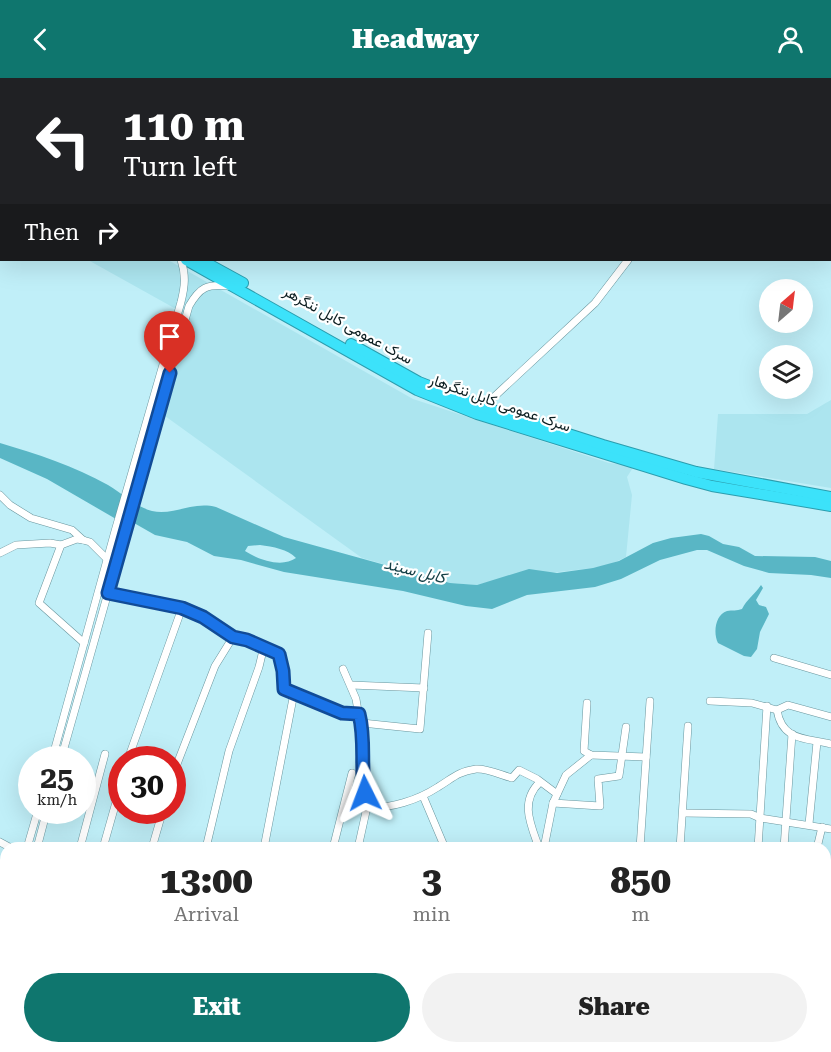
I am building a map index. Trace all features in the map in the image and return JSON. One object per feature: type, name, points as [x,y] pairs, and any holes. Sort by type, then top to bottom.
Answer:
[{"type":"highway","name":"سرک عمومی کابل ننگرهار","points":[[188,261],[417,390],[686,479],[712,486],[831,506]]},
{"type":"highway","name":"سرک عمومی کابل ننگرهر","points":[[203,261],[419,382],[480,411]]},
{"type":"highway","name":"سرک عمومی کابل ننگرهار","points":[[480,411],[696,472],[831,497]]},
{"type":"street","points":[[56,746],[181,302],[185,285],[185,272],[181,261]]},
{"type":"street","points":[[480,411],[595,303],[627,261]]},
{"type":"street","points":[[66,746],[189,306],[196,293],[206,287],[234,286]]},
{"type":"street","points":[[0,495],[10,505],[32,518],[72,530],[83,540]]},
{"type":"street","points":[[0,553],[16,545],[50,543],[61,545],[77,539],[90,542],[107,559]]},
{"type":"street","points":[[61,545],[39,603],[84,643]]},
{"type":"street","points":[[108,593],[182,608],[203,617],[233,637],[264,646],[279,654],[284,689],[342,713],[359,714]]},
{"type":"street","points":[[134,746],[182,608]]},
{"type":"street","points":[[362,723],[420,729],[428,633]]},
{"type":"street","points":[[184,746],[215,666],[233,637]]},
{"type":"street","points":[[207,842],[229,751],[259,667],[264,646]]},
{"type":"street","points":[[774,658],[831,675]]},
{"type":"street","points":[[343,669],[351,685],[362,723],[363,780],[367,807],[359,842]]},
{"type":"street","points":[[73,684],[82,687]]},
{"type":"street","points":[[351,685],[424,688]]},
{"type":"street","points":[[265,842],[294,693]]},
{"type":"street","points":[[640,842],[650,701]]},
{"type":"street","points":[[710,701],[767,706],[777,710],[788,705],[831,717]]},
{"type":"street","points":[[587,703],[583,748],[591,755],[646,758]]},
{"type":"street","points":[[758,842],[767,706]]},
{"type":"street","points":[[777,710],[785,730],[817,742],[831,744]]},
{"type":"street","points":[[681,842],[688,726]]},
{"type":"street","points":[[553,803],[600,806],[598,779],[619,776],[626,727]]},
{"type":"street","points":[[784,842],[792,734]]},
{"type":"street","points":[[809,824],[817,742]]},
{"type":"street","points":[[82,842],[105,754]]},
{"type":"street","points":[[543,842],[553,803],[566,775],[591,755]]},
{"type":"street","points":[[367,807],[380,808],[423,796],[454,775],[478,769],[512,778],[519,770],[557,794]]},
{"type":"street","points":[[335,842],[352,773]]},
{"type":"street","points":[[539,842],[527,807],[531,793],[540,782]]},
{"type":"street","points":[[423,796],[442,842]]},
{"type":"street","points":[[683,813],[751,814],[760,818],[828,828]]},
{"type":"street","points":[[821,842],[831,819]]},
{"type":"street","points":[[29,842],[34,824]]},
{"type":"street","points":[[39,842],[43,824]]},
{"type":"street","points":[[105,842],[110,824]]},
{"type":"street","points":[[154,842],[158,824]]},
{"type":"shaded area","points":[[90,261],[170,261],[413,399],[609,463],[634,466],[627,477],[632,495],[626,557],[609,565],[550,573],[533,570],[477,585],[450,583],[362,558],[165,416],[152,387],[185,314]]},
{"type":"shaded area","points":[[831,400],[831,488],[714,469],[718,414],[807,414]]},
{"type":"shaded area","points":[[0,443],[69,466],[108,485],[140,507],[152,511],[167,512],[199,506],[216,507],[284,537],[450,583],[477,585],[529,569],[557,573],[593,568],[619,561],[653,543],[701,534],[723,544],[739,547],[755,556],[815,557],[831,561],[831,578],[769,573],[744,566],[707,550],[697,550],[660,560],[621,579],[595,587],[527,595],[492,609],[466,606],[403,591],[284,572],[241,560],[214,556],[187,542],[155,535],[134,523],[116,519],[47,479],[0,458]],"holes":[[[260,545],[285,550],[296,558],[277,563],[245,551],[248,546]]]},
{"type":"shaded area","points":[[761,585],[763,588],[756,600],[759,605],[766,607],[769,614],[760,632],[757,649],[751,657],[744,656],[718,643],[716,625],[723,613],[742,609]]},
{"type":"route","points":[[170,373],[108,593],[182,608],[203,617],[233,637],[264,646],[279,654],[284,689],[342,713],[359,714],[364,747],[365,793]]},
{"type":"water label","name":"کابل سيند","points":[[415,570]]}]
